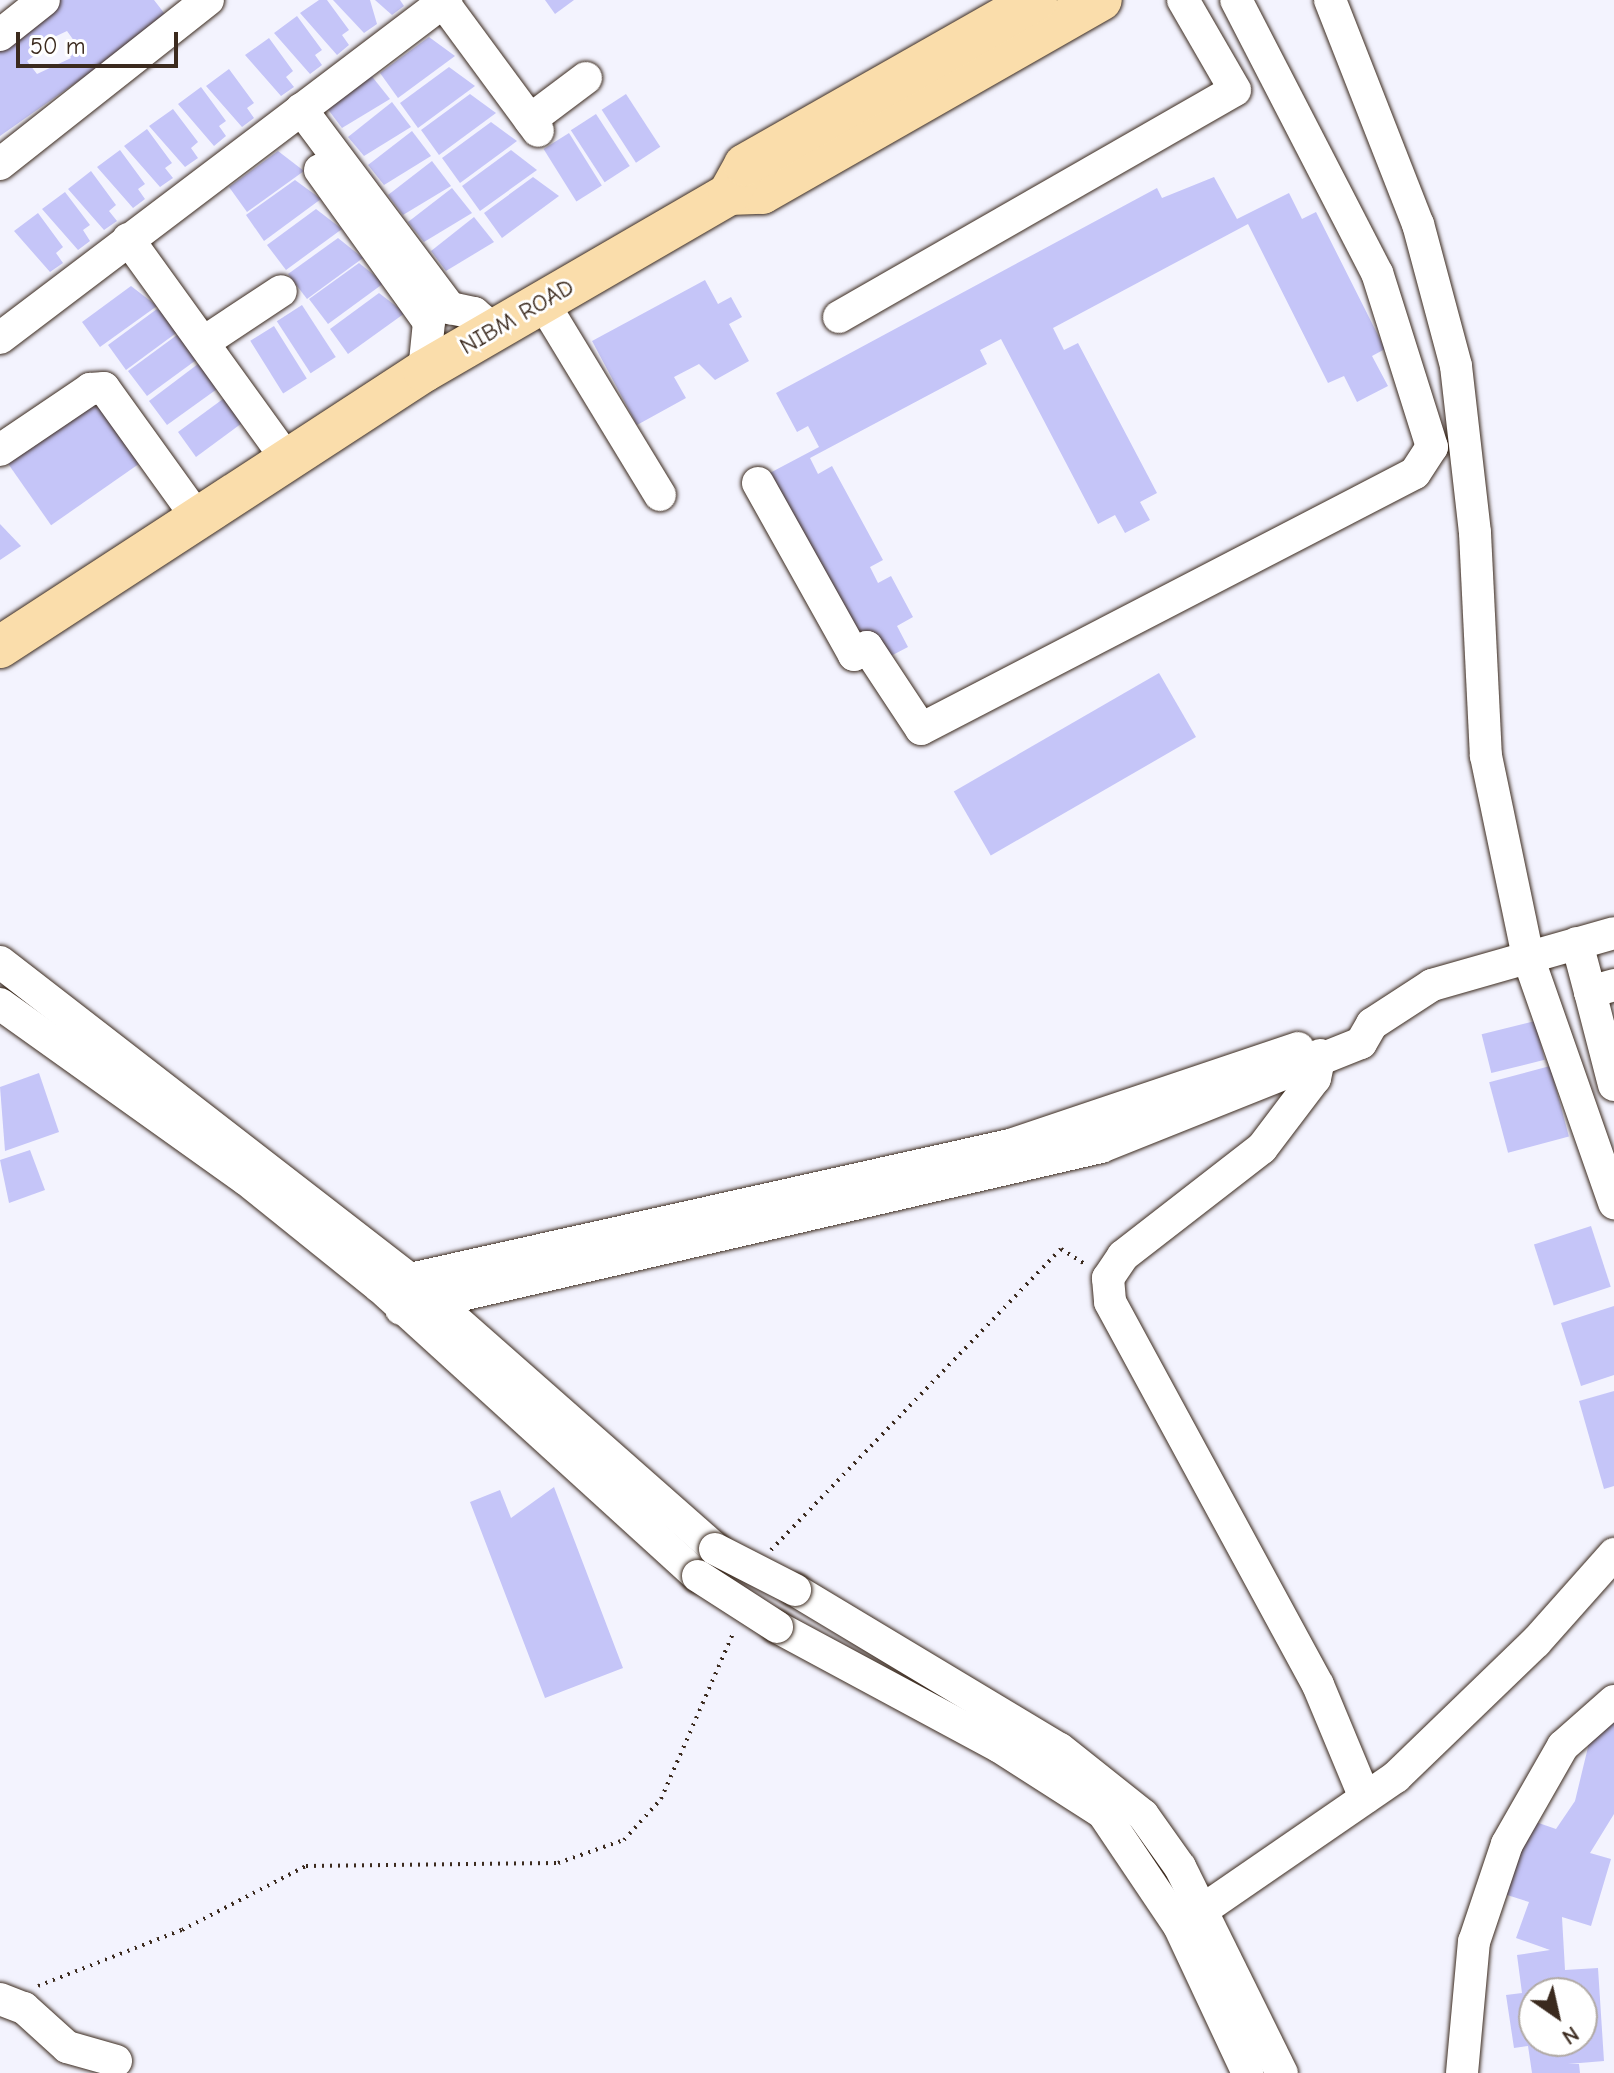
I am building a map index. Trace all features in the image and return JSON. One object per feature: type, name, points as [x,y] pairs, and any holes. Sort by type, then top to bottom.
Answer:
[{"type":"main road","name":"NIBM ROAD","points":[[0,647],[424,371],[729,194],[745,165],[1036,0]]},
{"type":"main road","points":[[729,194],[762,193],[1101,0]]},
{"type":"street","points":[[0,35],[44,0]]},
{"type":"street","points":[[0,164],[208,0]]},
{"type":"street","points":[[839,317],[1235,90],[1183,0]]},
{"type":"street","points":[[758,483],[854,655],[867,647],[921,729],[1415,473],[1432,447],[1377,273],[1236,0]]},
{"type":"street","points":[[1330,0],[1418,224],[1456,366],[1475,533],[1486,756],[1528,957],[1614,1203]]},
{"type":"street","points":[[0,338],[445,1],[534,125],[586,78]]},
{"type":"street","points":[[293,115],[372,222],[450,308],[474,313],[494,330]]},
{"type":"street","points":[[372,222],[429,322],[424,371]]},
{"type":"street","points":[[128,239],[288,461]]},
{"type":"street","points":[[204,342],[281,291]]},
{"type":"street","points":[[542,301],[660,495]]},
{"type":"street","points":[[0,450],[90,389],[104,388],[198,519]]},
{"type":"street","points":[[0,1004],[405,1293],[1010,1145],[1321,1052],[1432,985],[1614,933]]},
{"type":"street","points":[[1577,943],[1602,989],[1614,1085]]},
{"type":"street","points":[[0,962],[405,1293],[777,1627],[1000,1747],[1103,1813],[1190,1919],[1282,2073]]},
{"type":"street","points":[[1321,1052],[1315,1078],[1262,1148],[1123,1256],[1108,1278],[1110,1302],[1318,1685],[1365,1798]]},
{"type":"street","points":[[1190,1919],[1365,1798],[1536,1642],[1614,1554]]},
{"type":"street","points":[[707,1563],[795,1590],[1108,1781],[1143,1815],[1190,1919],[1248,2073]]},
{"type":"street","points":[[1462,2073],[1474,1942],[1507,1844],[1563,1746],[1614,1701]]},
{"type":"street","points":[[2,1999],[67,2047],[116,2061]]},
{"type":"path","points":[[767,1555],[1061,1249],[1108,1278]]},
{"type":"path","points":[[2,1999],[182,1930],[306,1866],[558,1863],[624,1840],[661,1799],[736,1626]]},
{"type":"building","points":[[59,0],[154,0],[168,18],[0,136],[0,44]],"holes":[[[67,31],[77,45],[67,53],[71,58],[37,74],[27,61],[38,53],[33,47]]]},
{"type":"building","points":[[319,0],[327,0],[349,30],[342,35],[349,45],[337,55],[300,13]]},
{"type":"building","points":[[333,0],[370,0],[377,24],[364,33]]},
{"type":"building","points":[[375,0],[400,0],[404,6],[392,15]]},
{"type":"building","points":[[545,0],[574,0],[555,14]]},
{"type":"building","points":[[297,16],[322,50],[315,55],[322,65],[310,74],[274,33]]},
{"type":"building","points":[[429,37],[455,56],[398,98],[380,73]]},
{"type":"building","points":[[269,38],[293,71],[286,77],[294,87],[281,96],[245,55]]},
{"type":"building","points":[[449,67],[475,86],[418,128],[400,103]]},
{"type":"building","points":[[229,69],[254,103],[247,108],[254,118],[242,127],[206,86]]},
{"type":"building","points":[[370,74],[390,99],[342,128],[327,108]]},
{"type":"building","points":[[201,87],[226,121],[219,126],[226,136],[214,146],[178,104]]},
{"type":"building","points":[[470,94],[496,113],[439,155],[421,130]]},
{"type":"building","points":[[626,94],[660,147],[636,163],[602,110]]},
{"type":"building","points":[[392,102],[411,127],[364,156],[348,137]]},
{"type":"building","points":[[173,109],[198,142],[191,148],[198,158],[185,167],[149,126]]},
{"type":"building","points":[[596,114],[630,166],[605,182],[571,130]]},
{"type":"building","points":[[491,122],[517,141],[460,183],[442,158]]},
{"type":"building","points":[[147,129],[172,163],[165,168],[173,178],[160,187],[124,146]]},
{"type":"building","points":[[412,131],[431,156],[384,185],[368,165]]},
{"type":"building","points":[[569,133],[602,186],[576,201],[544,149]]},
{"type":"building","points":[[120,150],[145,184],[138,189],[145,199],[133,208],[97,167]]},
{"type":"building","points":[[511,150],[537,170],[480,211],[462,186]]},
{"type":"building","points":[[278,151],[304,171],[247,212],[229,187]]},
{"type":"building","points":[[432,161],[451,186],[403,215],[388,195]]},
{"type":"building","points":[[91,171],[116,205],[109,211],[117,221],[104,230],[68,189]]},
{"type":"building","points":[[533,177],[559,196],[502,238],[484,213]]},
{"type":"building","points":[[1214,177],[1237,219],[1289,193],[1302,219],[1316,212],[1385,349],[1372,356],[1388,386],[1357,402],[1344,376],[1328,383],[1248,224],[1053,328],[1064,350],[1078,343],[1157,493],[1140,502],[1150,520],[1125,533],[1115,515],[1098,524],[1001,339],[980,350],[987,364],[810,458],[818,474],[832,466],[883,560],[870,567],[878,583],[891,576],[913,617],[897,626],[908,647],[885,659],[856,644],[766,475],[819,447],[808,426],[797,432],[776,393],[1157,188],[1162,198]]},
{"type":"building","points":[[295,180],[321,199],[264,241],[246,215]]},
{"type":"building","points":[[452,188],[472,213],[424,242],[408,222]]},
{"type":"building","points":[[65,192],[90,225],[83,230],[90,241],[78,250],[42,209]]},
{"type":"building","points":[[316,209],[342,229],[286,270],[267,245]]},
{"type":"building","points":[[38,213],[63,247],[56,253],[63,263],[50,272],[14,231]]},
{"type":"building","points":[[474,217],[494,242],[446,271],[431,251]]},
{"type":"building","points":[[338,238],[363,258],[307,299],[288,274]]},
{"type":"building","points":[[359,263],[384,283],[328,324],[309,299]]},
{"type":"building","points":[[705,280],[718,304],[731,297],[742,317],[729,324],[749,361],[715,380],[699,364],[674,377],[686,398],[637,425],[592,341]]},
{"type":"building","points":[[131,286],[157,306],[100,347],[82,322]]},
{"type":"building","points":[[379,293],[405,313],[348,354],[330,329]]},
{"type":"building","points":[[302,305],[336,357],[311,373],[277,321]]},
{"type":"building","points":[[157,309],[183,328],[126,370],[108,345]]},
{"type":"building","points":[[274,326],[307,379],[283,393],[250,341]]},
{"type":"building","points":[[177,335],[203,355],[147,396],[128,371]]},
{"type":"building","points":[[198,364],[224,384],[167,425],[149,401]]},
{"type":"building","points":[[227,396],[253,415],[196,457],[178,432]]},
{"type":"building","points":[[94,400],[139,464],[51,525],[6,461]]},
{"type":"building","points":[[0,524],[21,546],[0,560]]},
{"type":"building","points":[[1159,673],[1196,737],[991,856],[954,792]]},
{"type":"building","points":[[1535,1021],[1545,1060],[1491,1073],[1482,1034]]},
{"type":"building","points":[[1550,1066],[1569,1137],[1508,1153],[1489,1082]]},
{"type":"building","points":[[39,1073],[59,1132],[5,1151],[0,1087]]},
{"type":"building","points":[[30,1150],[45,1190],[9,1203],[0,1160]]},
{"type":"building","points":[[1591,1226],[1611,1287],[1554,1305],[1534,1245]]},
{"type":"building","points":[[1614,1306],[1614,1375],[1581,1386],[1561,1323]]},
{"type":"building","points":[[1614,1391],[1614,1486],[1604,1489],[1579,1401]]},
{"type":"building","points":[[554,1487],[623,1668],[545,1698],[470,1502],[500,1490],[511,1518]]},
{"type":"building","points":[[1614,1713],[1614,1814],[1590,1853],[1611,1859],[1591,1926],[1562,1917],[1565,1970],[1598,1968],[1604,2061],[1568,2064],[1579,2064],[1580,2073],[1532,2073],[1530,2057],[1598,2057],[1598,1977],[1520,1977],[1517,1955],[1550,1950],[1516,1938],[1529,1902],[1504,1894],[1530,1820],[1556,1829],[1575,1801],[1589,1743]]},
{"type":"building","points":[[1518,1994],[1518,2047],[1514,2048],[1506,1995]]}]
